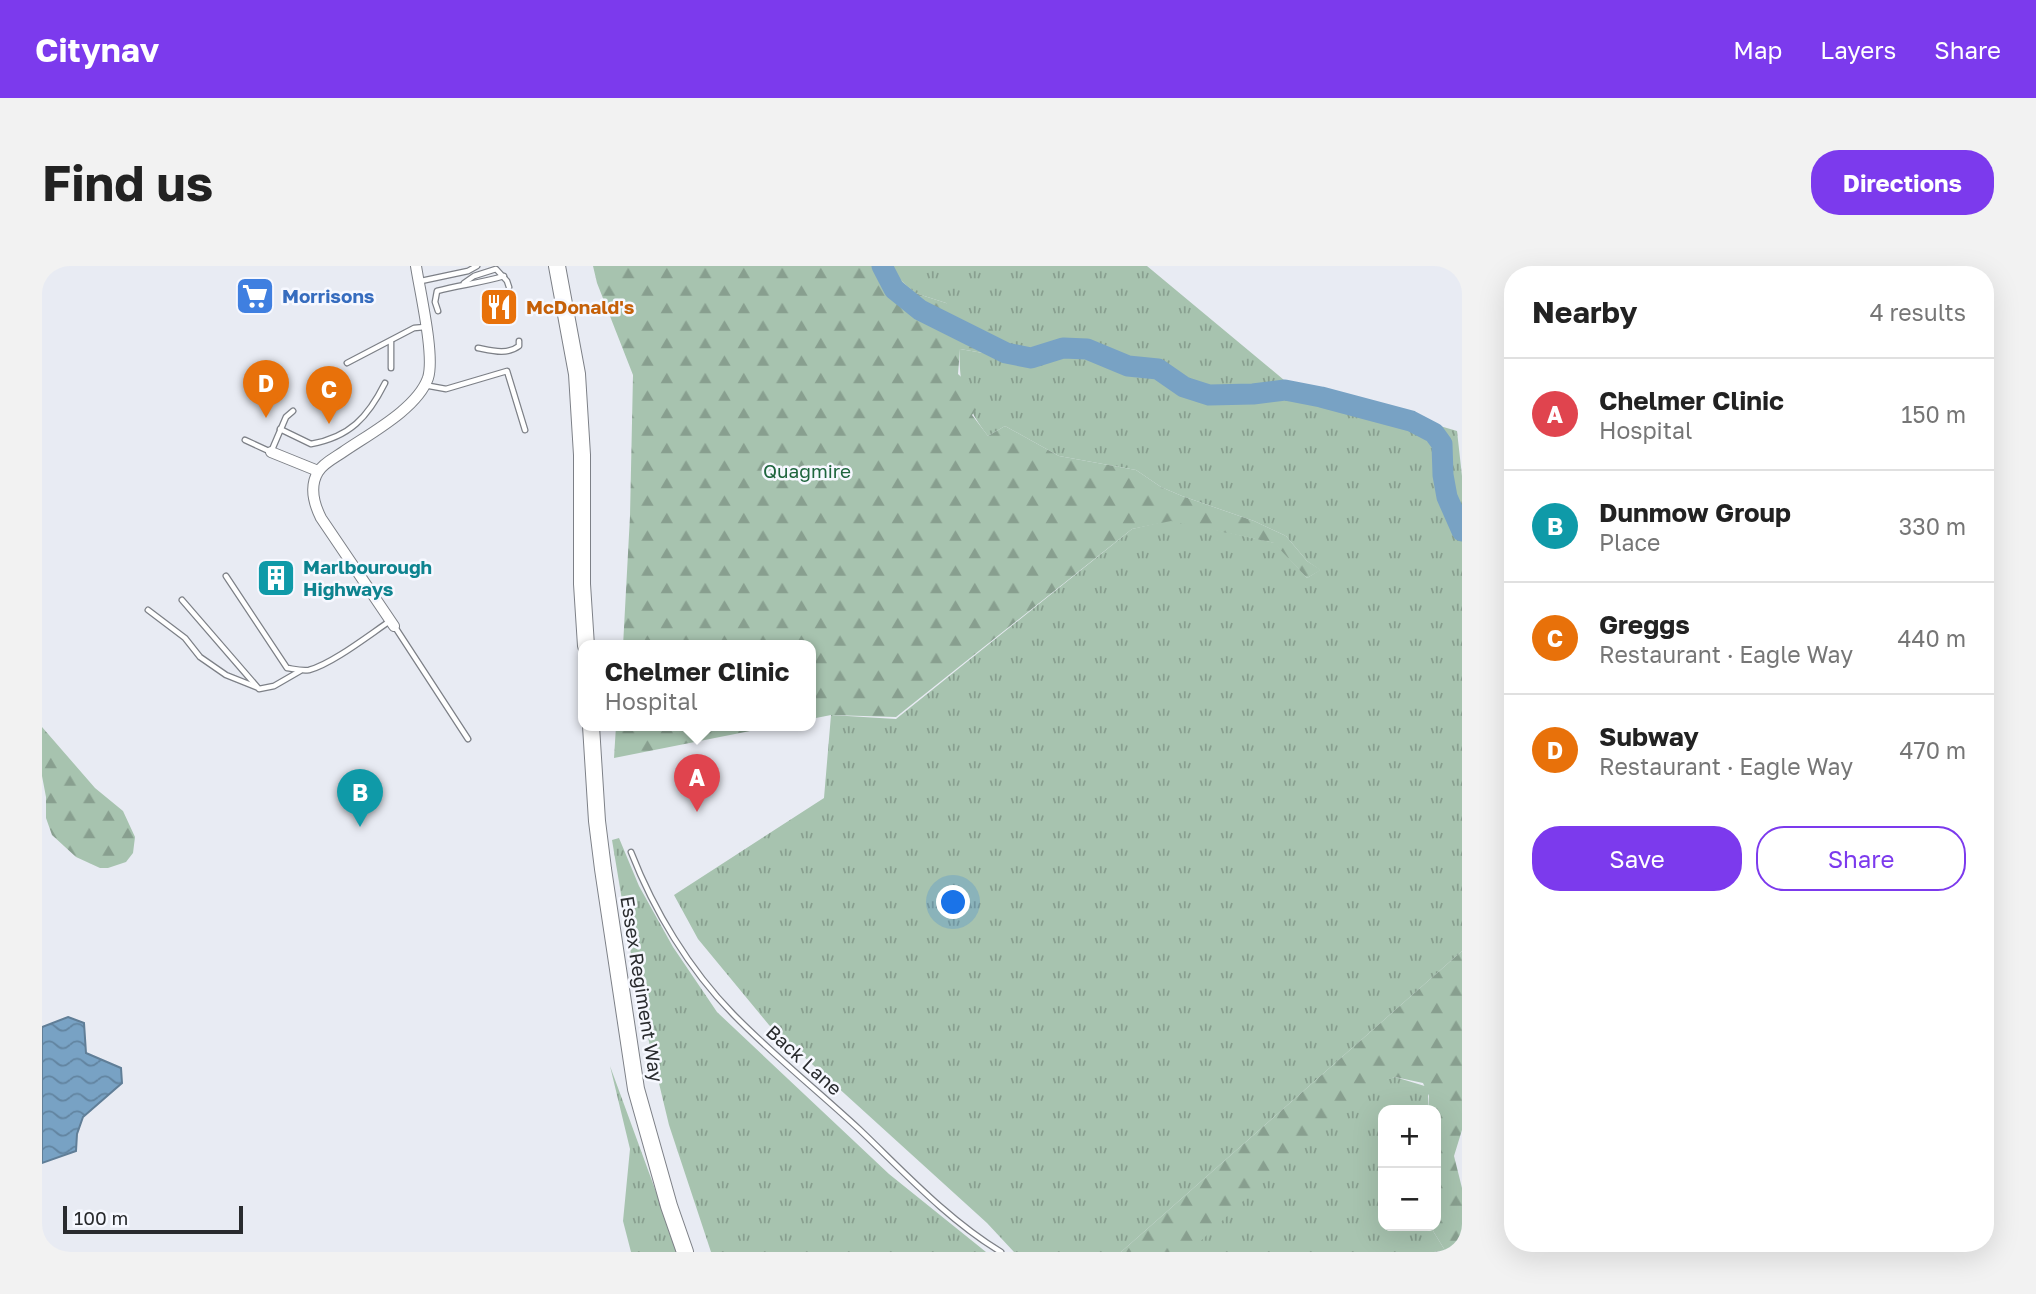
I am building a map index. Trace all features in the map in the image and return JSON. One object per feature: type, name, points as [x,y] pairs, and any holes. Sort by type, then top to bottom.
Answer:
[{"type":"highway","points":[[557,266],[577,374],[582,455],[582,584],[586,640]]},
{"type":"highway","name":"Essex Regiment Way","points":[[591,731],[597,821],[636,1089],[685,1252]]},
{"type":"street","points":[[393,623],[321,518],[314,504],[313,488],[318,471],[415,399],[428,377],[425,327],[416,266]]},
{"type":"street","points":[[271,452],[318,471]]},
{"type":"lane","points":[[418,282],[473,267]]},
{"type":"lane","points":[[463,284],[474,276],[496,269],[504,276],[509,287]]},
{"type":"lane","points":[[438,311],[435,302],[437,291],[504,276]]},
{"type":"lane","points":[[347,363],[414,328],[425,327]]},
{"type":"lane","points":[[478,348],[498,352],[516,349],[519,341]]},
{"type":"lane","points":[[391,342],[391,368]]},
{"type":"lane","points":[[423,385],[446,388],[506,371],[525,430]]},
{"type":"lane","points":[[280,429],[311,444],[348,432],[370,410],[385,383]]},
{"type":"lane","points":[[245,440],[271,452],[285,417],[293,411]]},
{"type":"lane","points":[[226,576],[287,668],[300,671]]},
{"type":"lane","points":[[182,600],[257,687]]},
{"type":"lane","points":[[148,610],[185,638],[200,657],[226,675],[259,689],[327,661],[393,623],[468,739]]},
{"type":"lane","name":"Back Lane","points":[[631,852],[645,889],[670,931],[732,1013],[944,1209],[1001,1252]]},
{"type":"green space","name":"Quagmire","points":[[593,266],[885,266],[915,293],[946,303],[997,333],[983,353],[960,349],[958,374],[985,399],[972,415],[988,436],[1005,426],[1059,456],[1136,470],[1161,487],[1254,521],[1286,536],[1307,561],[1321,570],[1307,578],[1274,543],[1171,521],[1132,529],[896,717],[831,715],[816,718],[816,640],[623,640],[630,516],[633,375],[597,283]]},
{"type":"green space","points":[[885,266],[1147,266],[1284,380],[1457,431],[1462,476],[1462,951],[1121,1252],[1014,1252],[987,1223],[769,1025],[698,939],[674,895],[824,798],[831,715],[896,719],[1132,529],[1171,520],[1275,543],[1307,578],[1320,570],[1307,561],[1286,536],[1254,521],[1161,487],[1136,470],[1059,456],[1005,426],[988,436],[969,405],[960,374],[960,349],[983,353],[946,303],[915,293]]},
{"type":"green space","points":[[42,727],[95,788],[123,811],[135,837],[133,853],[126,862],[100,868],[76,857],[52,835],[46,818],[42,776]]},
{"type":"green space","points":[[616,731],[750,731],[614,758]]},
{"type":"green space","points":[[619,838],[639,886],[673,947],[717,1012],[889,1174],[986,1252],[711,1252],[669,1125],[638,996],[612,840]]},
{"type":"green space","points":[[1462,951],[1462,1130],[1454,1156],[1462,1188],[1462,1252],[1446,1252],[1433,1231],[1441,1231],[1441,1105],[1428,1105],[1429,1096],[1423,1083],[1395,1077],[1362,1089],[1189,1252],[1121,1252]]},
{"type":"green space","points":[[610,1066],[678,1252],[631,1252],[623,1221],[630,1149]]},
{"type":"green space","points":[[1395,1077],[1428,1087],[1428,1105],[1378,1105],[1378,1231],[1433,1231],[1446,1252],[1188,1252],[1360,1087]]},
{"type":"water","points":[[68,1017],[84,1023],[86,1053],[121,1068],[122,1083],[83,1117],[77,1134],[76,1151],[42,1163],[42,1027]]},
{"type":"waterway","points":[[882,266],[894,289],[920,310],[1006,353],[1031,358],[1063,348],[1087,349],[1128,366],[1158,369],[1184,387],[1209,395],[1285,390],[1411,421],[1434,433],[1442,444],[1447,497],[1462,531]]},
{"type":"place","name":"Morrisons","points":[[255,296]]},
{"type":"place","name":"McDonald's","points":[[499,307]]},
{"type":"place","name":"Subway","points":[[266,418]]},
{"type":"place","name":"Greggs","points":[[329,424]]},
{"type":"place","name":"Marlbourough Highways","points":[[276,578]]},
{"type":"place","name":"Chelmer Clinic","points":[[697,812]]},
{"type":"place","name":"Dunmow Group","points":[[360,827]]}]
